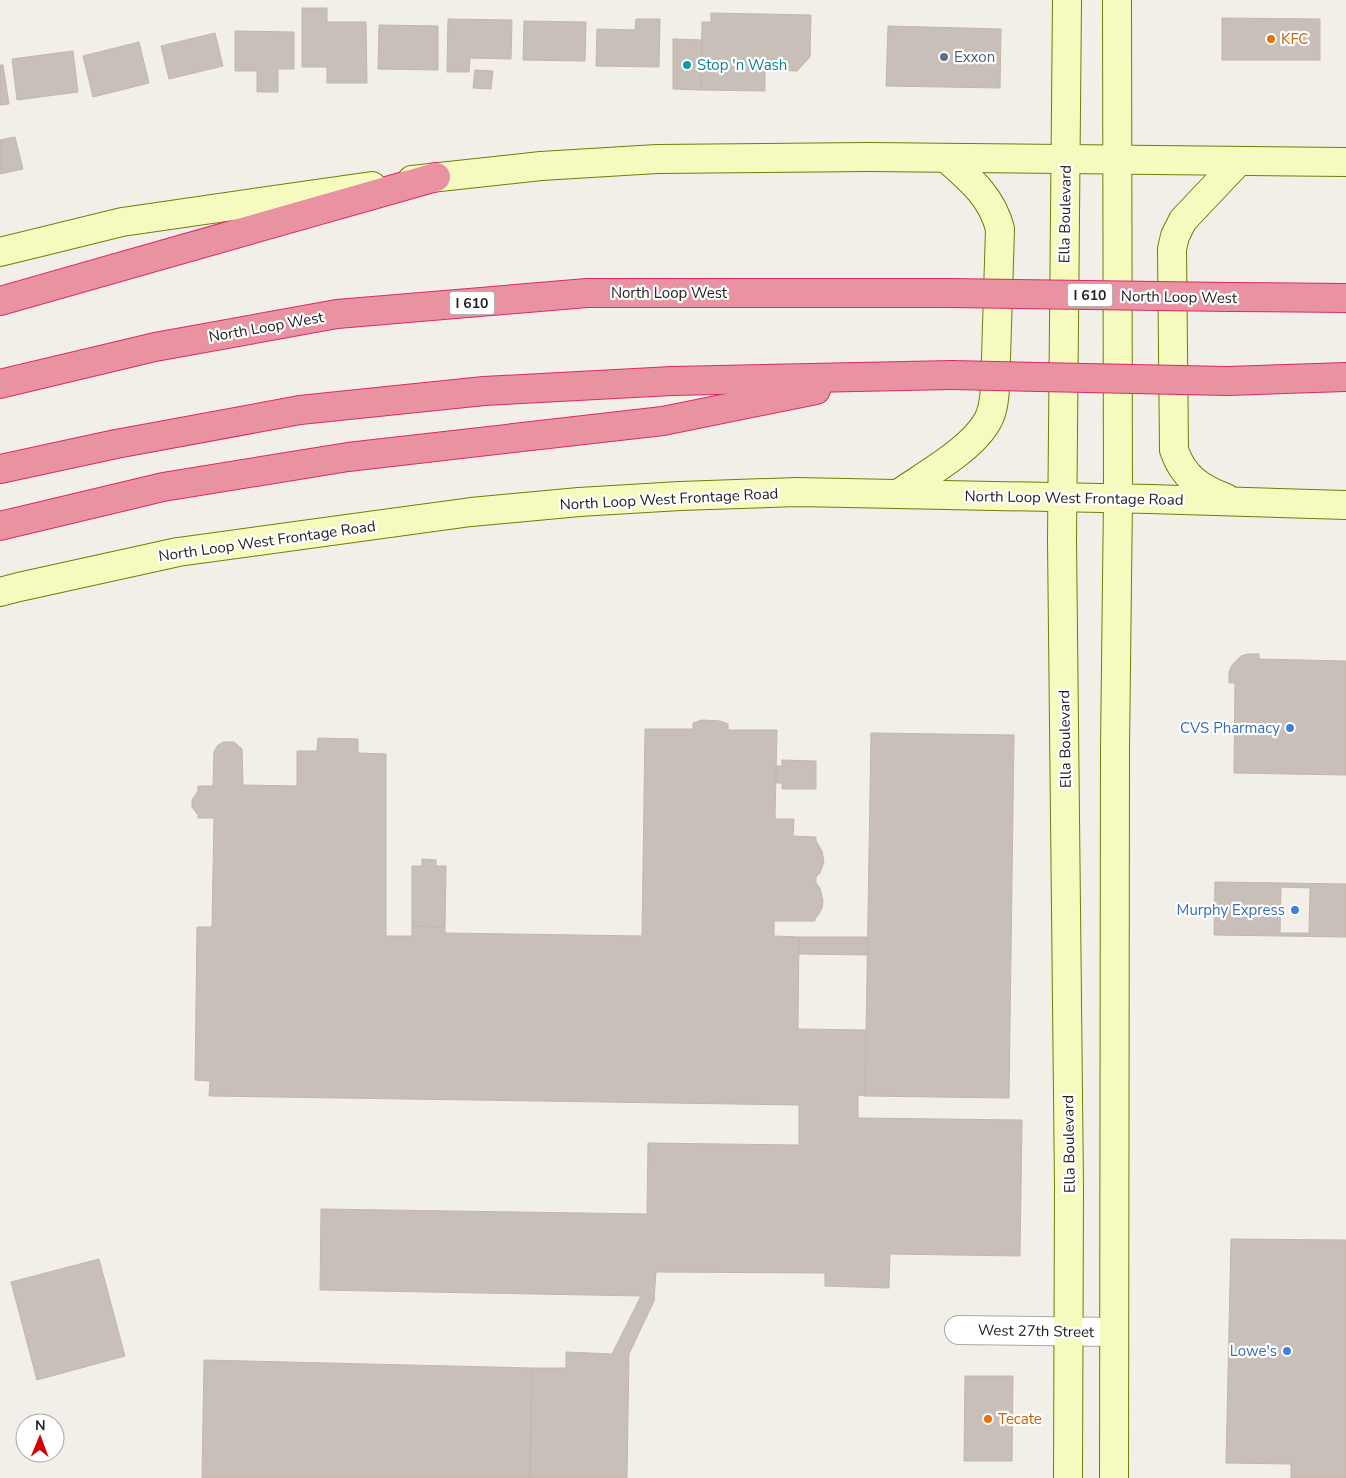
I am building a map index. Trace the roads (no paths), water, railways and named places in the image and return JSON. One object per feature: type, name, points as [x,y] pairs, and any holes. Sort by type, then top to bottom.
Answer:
[{"type":"highway","points":[[0,301],[436,177]]},
{"type":"highway","name":"North Loop West","points":[[0,384],[155,347],[337,314],[587,294],[951,293],[1346,298]]},
{"type":"highway","points":[[0,469],[116,444],[300,410],[484,391],[672,381],[886,376],[952,375],[1228,381],[1346,377]]},
{"type":"highway","points":[[0,526],[163,487],[348,457],[663,421],[886,376]]},
{"type":"main road","name":"Ella Boulevard","points":[[1067,0],[1062,497],[1069,1187],[1068,1478]]},
{"type":"main road","points":[[1114,1478],[1114,767],[1118,499],[1117,0]]},
{"type":"main road","points":[[898,494],[957,454],[982,432],[989,418],[994,397],[1000,229],[997,216],[977,186],[946,158]]},
{"type":"main road","points":[[0,252],[122,222],[436,177],[541,166],[657,159],[946,158],[1346,162]]},
{"type":"main road","points":[[1235,502],[1198,485],[1183,470],[1174,450],[1172,249],[1182,220],[1239,161]]},
{"type":"main road","name":"North Loop West Frontage Road","points":[[0,592],[178,552],[471,512],[579,502],[797,492],[1346,505]]},
{"type":"street","name":"West 27th Street","points":[[959,1330],[1114,1332]]},
{"type":"place","name":"KFC","points":[[1271,39]]},
{"type":"place","name":"Exxon","points":[[944,57]]},
{"type":"place","name":"Stop 'n Wash","points":[[687,65]]},
{"type":"place","name":"CVS Pharmacy","points":[[1290,728]]},
{"type":"place","name":"Murphy Express","points":[[1295,910]]},
{"type":"place","name":"Lowe's","points":[[1287,1351]]},
{"type":"place","name":"Tecate","points":[[988,1419]]}]
